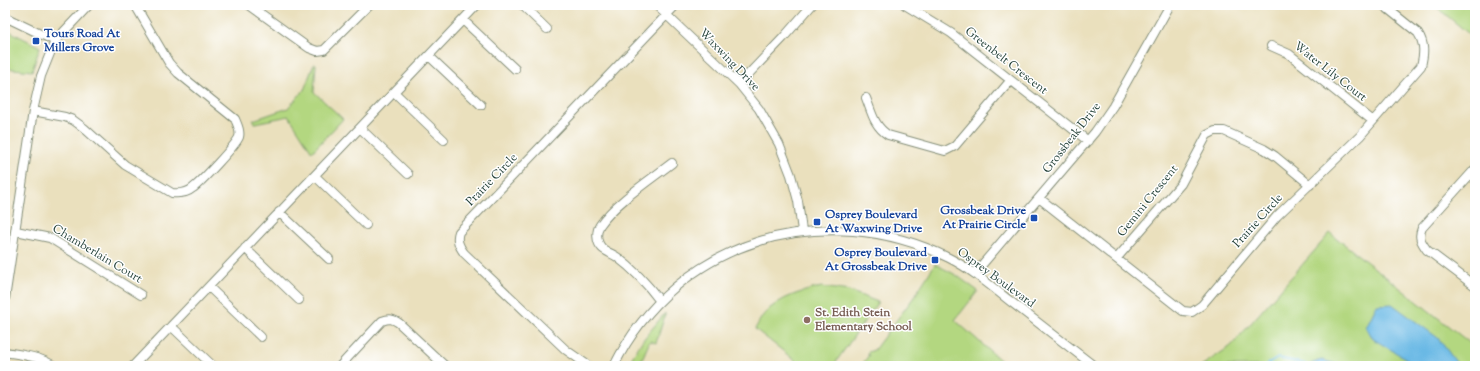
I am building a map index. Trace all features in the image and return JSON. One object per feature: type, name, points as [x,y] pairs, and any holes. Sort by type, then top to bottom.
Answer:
[{"type":"street","points":[[5,297],[33,111],[41,76],[55,41],[89,5]]},
{"type":"street","points":[[33,111],[73,120],[125,165],[172,193],[179,194],[192,188],[234,145],[239,136],[235,119],[178,73],[169,63],[135,5]]},
{"type":"street","points":[[249,5],[309,48],[317,51],[324,50],[332,44],[369,5]]},
{"type":"street","points":[[133,366],[477,5]]},
{"type":"street","points":[[522,5],[547,29]]},
{"type":"street","name":"Waxwing Drive","points":[[656,5],[739,84],[759,110],[779,144],[794,186],[802,231]]},
{"type":"street","name":"Prairie Circle","points":[[589,366],[566,350],[464,253],[460,248],[457,237],[459,232],[676,5]]},
{"type":"street","points":[[739,84],[812,5]]},
{"type":"street","name":"Greenbelt Crescent","points":[[905,5],[951,33],[1088,141]]},
{"type":"street","name":"Grossbeak Drive","points":[[975,274],[1105,119],[1170,5]]},
{"type":"street","name":"Prairie Circle","points":[[1039,198],[1183,311],[1192,312],[1202,305],[1277,216],[1360,136],[1421,66],[1424,52],[1422,39],[1418,33],[1382,5]]},
{"type":"street","points":[[5,17],[55,41]]},
{"type":"street","points":[[463,20],[515,69]]},
{"type":"street","name":"Water Lily Court","points":[[1271,46],[1289,54],[1373,121]]},
{"type":"street","points":[[428,56],[481,105]]},
{"type":"street","points":[[866,98],[875,122],[880,130],[888,135],[945,151],[955,146],[1010,80]]},
{"type":"street","points":[[394,92],[444,140]]},
{"type":"street","points":[[360,128],[408,174]]},
{"type":"street","name":"Gemini Crescent","points":[[1117,258],[1181,184],[1207,135],[1215,131],[1224,131],[1264,149],[1275,156],[1310,185]]},
{"type":"street","points":[[660,301],[631,269],[617,257],[602,248],[598,242],[597,234],[599,226],[616,207],[672,163]]},
{"type":"street","points":[[1475,168],[1422,228],[1420,233],[1421,242],[1427,250],[1475,286]]},
{"type":"street","points":[[314,176],[366,225]]},
{"type":"street","points":[[279,212],[329,259]]},
{"type":"street","name":"Osprey Boulevard","points":[[614,366],[635,331],[660,301],[690,276],[720,258],[756,242],[802,231],[841,229],[866,231],[889,236],[931,249],[951,259],[975,274],[1094,366]]},
{"type":"street","name":"Chamberlain Court","points":[[16,231],[50,238],[141,295]]},
{"type":"street","points":[[245,248],[299,300]]},
{"type":"street","points":[[208,287],[261,337]]},
{"type":"street","points":[[340,366],[382,321],[393,319],[445,366]]},
{"type":"street","points":[[171,326],[213,366]]},
{"type":"street","points":[[5,352],[33,356],[54,366]]},
{"type":"green space","points":[[1434,5],[1475,5],[1475,39]]},
{"type":"green space","points":[[9,31],[40,47],[32,71],[5,68],[5,37]]},
{"type":"green space","points":[[314,64],[316,64],[314,92],[343,119],[312,152],[289,116],[255,123],[253,120],[288,108],[304,90]]},
{"type":"green space","points":[[1330,233],[1475,347],[1475,366],[1459,366],[1458,364],[1403,356],[1418,366],[1344,366],[1321,360],[1311,364],[1311,366],[1201,366],[1231,346]]},
{"type":"green space","points":[[935,264],[956,275],[978,291],[955,320],[1007,366],[861,366],[869,355],[867,354],[868,352],[874,350],[914,297]]},
{"type":"green space","points":[[822,287],[849,291],[878,302],[833,366],[802,366],[755,329],[764,315],[777,303],[807,290]]},
{"type":"green space","points":[[665,313],[656,343],[650,341],[639,366],[627,366],[642,341]]},
{"type":"water","points":[[1392,304],[1438,338],[1459,366],[1418,366],[1373,339],[1366,327],[1377,305]]},
{"type":"water","points":[[1321,360],[1344,366],[1311,366],[1311,364]]},
{"type":"waterway","points":[[1265,366],[1278,358],[1305,364]]},
{"type":"place","name":"Tours Road At Millers Grove","points":[[36,41]]},
{"type":"place","name":"Grossbeak Drive At Prairie Circle","points":[[1034,218]]},
{"type":"place","name":"Osprey Boulevard At Waxwing Drive","points":[[817,222]]},
{"type":"place","name":"Osprey Boulevard At Grossbeak Drive","points":[[935,260]]},
{"type":"place","name":"St. Edith Stein Elementary School","points":[[807,320]]}]
